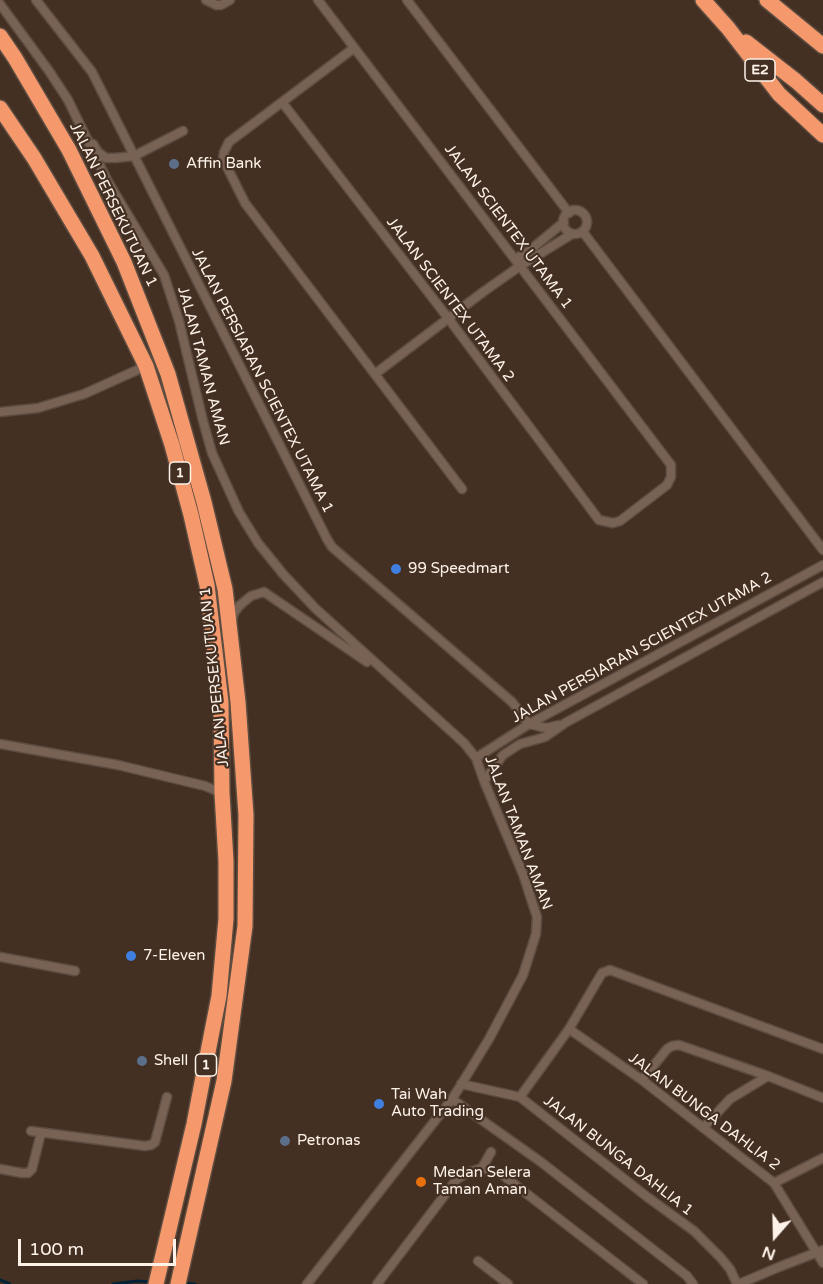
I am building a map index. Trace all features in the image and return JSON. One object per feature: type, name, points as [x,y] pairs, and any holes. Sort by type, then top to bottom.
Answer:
[{"type":"highway","name":"E2","points":[[703,0],[728,28],[778,94],[823,135]]},
{"type":"highway","points":[[767,0],[823,46]]},
{"type":"highway","name":"E2","points":[[728,28],[823,105]]},
{"type":"highway","name":"JALAN PERSEKUTUAN 1","points":[[0,36],[73,158],[124,262],[168,374],[204,502],[225,589],[238,702],[246,815],[245,926],[224,1081],[178,1284]]},
{"type":"highway","name":"JALAN PERSEKUTUAN 1","points":[[0,108],[34,158],[92,256],[146,366],[172,445],[207,585],[221,702],[226,919],[219,996],[194,1124],[156,1284]]},
{"type":"street","name":"JALAN PERSIARAN SCIENTEX UTAMA 1","points":[[36,0],[92,72],[332,547],[512,702],[528,724]]},
{"type":"street","points":[[206,0],[221,5],[230,0]]},
{"type":"street","name":"JALAN SCIENTEX UTAMA 1","points":[[318,0],[671,465],[671,479],[667,485],[620,521],[606,522],[594,515]]},
{"type":"street","points":[[406,0],[568,213]]},
{"type":"street","name":"JALAN TAMAN AMAN","points":[[0,4],[68,100],[106,180],[164,275],[179,321],[212,453],[239,512],[258,543],[315,609],[464,743],[476,758],[537,917],[536,934],[524,975],[489,1039],[452,1099],[310,1283]]},
{"type":"street","points":[[354,48],[229,142],[223,159],[245,203],[462,489]]},
{"type":"street","points":[[68,100],[98,152],[106,158],[134,156],[183,131]]},
{"type":"street","name":"JALAN SCIENTEX UTAMA 2","points":[[282,102],[448,318],[594,515]]},
{"type":"street","points":[[518,263],[572,234],[583,232],[587,221],[584,214],[576,211],[568,213],[564,219],[566,229],[572,234]]},
{"type":"street","points":[[375,374],[518,263],[564,222]]},
{"type":"street","points":[[583,232],[823,550]]},
{"type":"street","points":[[0,412],[38,408],[84,394],[146,366]]},
{"type":"street","name":"JALAN PERSIARAN SCIENTEX UTAMA 2","points":[[476,758],[528,724],[823,565]]},
{"type":"street","name":"JALAN PERSIARAN SCIENTEX UTAMA 2","points":[[484,781],[503,755],[520,744],[546,737],[565,723],[823,582]]},
{"type":"street","name":"JALAN TAMAN AMAN","points":[[229,631],[234,613],[239,606],[251,597],[264,592],[392,679]]},
{"type":"street","points":[[528,724],[546,728],[565,723]]},
{"type":"street","points":[[0,744],[118,765],[205,786],[222,793]]},
{"type":"street","points":[[0,957],[75,971]]},
{"type":"street","points":[[520,1097],[569,1029],[602,973],[610,970],[823,1049]]},
{"type":"street","name":"JALAN BUNGA DAHLIA 2","points":[[569,1029],[642,1080],[774,1183],[820,1251],[823,1263]]},
{"type":"street","points":[[642,1080],[667,1049],[679,1045],[823,1098]]},
{"type":"street","points":[[703,1128],[730,1099],[768,1077]]},
{"type":"street","name":"JALAN BUNGA DAHLIA 1","points":[[461,1084],[520,1097],[694,1231],[721,1258],[738,1284]]},
{"type":"street","points":[[31,1131],[151,1145],[155,1142],[167,1097]]},
{"type":"street","points":[[452,1099],[541,1162],[687,1276],[693,1284]]},
{"type":"street","points":[[0,1169],[28,1173],[32,1169],[41,1132]]},
{"type":"street","points":[[482,1168],[491,1152]]},
{"type":"street","points":[[774,1183],[823,1158]]},
{"type":"street","points":[[377,1284],[457,1179],[482,1168],[500,1173],[643,1284]]},
{"type":"street","points":[[738,1284],[820,1251]]},
{"type":"street","points":[[478,1261],[508,1284]]},
{"type":"waterway","points":[[0,1280],[10,1284]]},
{"type":"waterway","points":[[113,1284],[151,1282]]},
{"type":"waterway","points":[[182,1283],[195,1284]]},
{"type":"place","name":"Affin Bank","points":[[174,164]]},
{"type":"place","name":"99 Speedmart","points":[[396,569]]},
{"type":"place","name":"7-Eleven","points":[[131,956]]},
{"type":"place","name":"Shell","points":[[142,1061]]},
{"type":"place","name":"Tai Wah Auto Trading","points":[[379,1104]]},
{"type":"place","name":"Petronas","points":[[285,1141]]},
{"type":"place","name":"Medan Selera Taman Aman","points":[[421,1182]]}]
